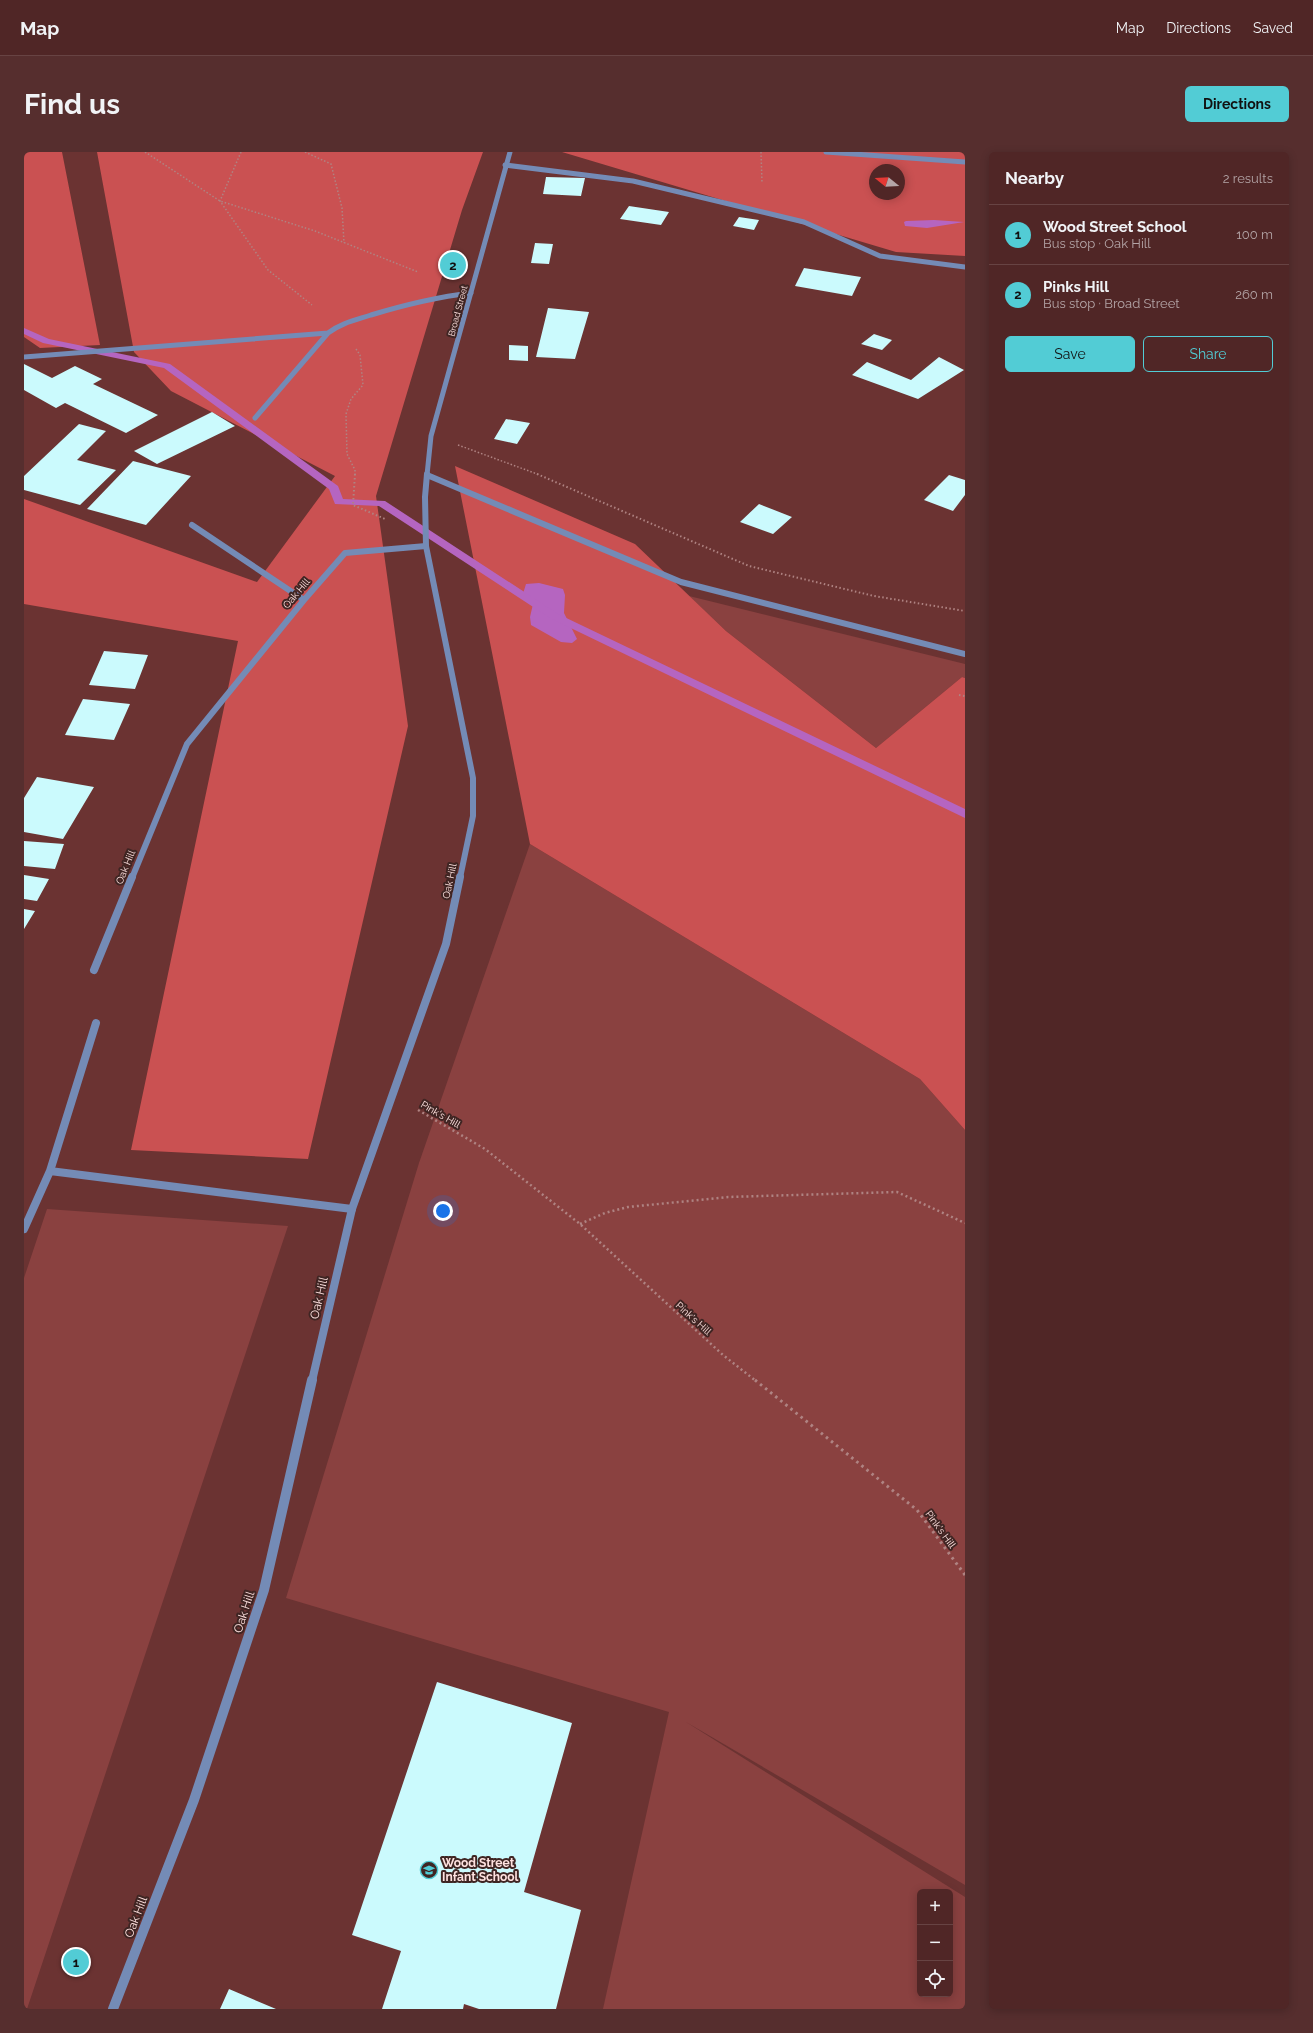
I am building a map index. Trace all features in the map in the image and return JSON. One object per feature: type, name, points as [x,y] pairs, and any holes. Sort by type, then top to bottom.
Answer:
[{"type":"street","name":"Broad Street","points":[[427,475],[431,436],[510,152]]},
{"type":"street","points":[[826,152],[863,156],[965,162]]},
{"type":"street","points":[[506,165],[633,180],[804,222],[880,256],[965,267]]},
{"type":"street","points":[[255,418],[328,333],[337,326],[398,306],[433,298],[471,293]]},
{"type":"street","points":[[24,357],[328,333]]},
{"type":"street","points":[[427,475],[681,582],[965,654]]},
{"type":"street","name":"Oak Hill","points":[[113,2009],[194,1800],[264,1590],[352,1209],[446,944],[473,816],[473,778],[467,740],[426,545],[425,519],[427,475]]},
{"type":"street","points":[[192,525],[304,600]]},
{"type":"street","name":"Oak Hill","points":[[94,970],[187,744],[304,600],[345,553],[426,545]]},
{"type":"street","points":[[24,1229],[50,1171],[96,1024]]},
{"type":"street","points":[[50,1171],[352,1209]]},
{"type":"path","points":[[145,152],[220,201],[315,231],[419,272]]},
{"type":"path","points":[[220,201],[242,152]]},
{"type":"path","points":[[305,152],[331,164],[342,208],[344,243]]},
{"type":"path","points":[[220,201],[268,270],[337,326],[360,355],[363,385],[351,399],[346,414],[347,454],[355,470],[353,505],[384,519],[425,519]]},
{"type":"path","points":[[431,436],[518,466],[749,566],[874,596],[965,611]]},
{"type":"path","points":[[959,695],[965,696]]},
{"type":"path","name":"Pink's Hill","points":[[392,1095],[485,1149],[580,1224],[724,1355],[917,1510],[965,1575]]},
{"type":"path","points":[[580,1224],[605,1213],[628,1207],[728,1197],[897,1192],[965,1223]]},
{"type":"shaded area","points":[[24,152],[62,152],[100,345],[40,348],[24,337]]},
{"type":"shaded area","points":[[97,152],[483,152],[462,210],[376,496],[408,726],[308,1159],[131,1150],[238,641],[24,604],[24,499],[257,582],[335,476],[171,391],[134,352]]},
{"type":"shaded area","points":[[562,152],[965,152],[965,256],[896,252]]},
{"type":"shaded area","points":[[934,220],[964,222],[927,228],[905,226],[904,222],[906,221]]},
{"type":"shaded area","points":[[455,466],[635,544],[726,631],[876,748],[962,677],[965,678],[965,1130],[920,1079],[530,844]]},
{"type":"shaded area","points":[[539,583],[563,589],[565,595],[564,613],[577,639],[572,643],[561,642],[531,625],[530,617],[533,604],[522,597],[526,584]]},
{"type":"shaded area","points":[[689,596],[965,664],[965,678],[962,677],[876,748],[726,631]]},
{"type":"shaded area","points":[[530,844],[920,1079],[965,1130],[965,1885],[686,1722],[952,1889],[917,1889],[917,1997],[953,1997],[953,1889],[965,1897],[965,2009],[603,2009],[669,1712],[286,1598],[419,1163]]},
{"type":"shaded area","points":[[47,1209],[288,1226],[27,2009],[24,2009],[24,1278]]},
{"type":"building","points":[[546,177],[585,178],[581,196],[543,194]]},
{"type":"building","points":[[629,206],[669,212],[661,225],[620,219]]},
{"type":"building","points":[[739,217],[759,220],[754,230],[733,226]]},
{"type":"building","points":[[535,243],[553,244],[549,264],[531,263]]},
{"type":"building","points":[[804,268],[861,277],[852,296],[795,286]]},
{"type":"building","points":[[548,308],[589,312],[575,359],[536,357]]},
{"type":"building","points":[[874,334],[892,340],[882,350],[861,344]]},
{"type":"building","points":[[509,345],[528,346],[528,361],[509,360]]},
{"type":"building","points":[[939,357],[964,370],[918,399],[852,375],[867,362],[911,380]]},
{"type":"building","points":[[24,364],[52,378],[75,366],[102,379],[93,384],[158,415],[126,433],[65,403],[56,408],[24,390]]},
{"type":"building","points":[[212,412],[235,426],[157,464],[134,451]]},
{"type":"building","points":[[506,419],[530,423],[517,444],[494,439]]},
{"type":"building","points":[[79,424],[106,431],[77,460],[116,470],[80,505],[24,490],[24,476]]},
{"type":"building","points":[[133,461],[191,476],[146,525],[87,509]]},
{"type":"building","points":[[949,475],[965,480],[965,495],[953,511],[924,500]]},
{"type":"building","points":[[759,504],[792,517],[773,534],[740,522]]},
{"type":"building","points":[[104,651],[148,655],[135,689],[89,685]]},
{"type":"building","points":[[83,699],[130,704],[114,740],[65,735]]},
{"type":"building","points":[[37,777],[94,787],[63,839],[24,832],[24,798]]},
{"type":"building","points":[[24,841],[64,844],[55,869],[24,866]]},
{"type":"building","points":[[24,875],[49,879],[37,901],[24,899]]},
{"type":"building","points":[[24,909],[35,911],[24,929]]},
{"type":"building","points":[[437,1682],[572,1723],[524,1892],[581,1910],[556,2009],[479,2009],[464,2004],[463,2009],[382,2009],[401,1951],[352,1935]]},
{"type":"building","points":[[229,1989],[276,2009],[220,2009]]},
{"type":"waterway","points":[[24,331],[46,341],[167,366],[334,488],[339,502],[381,503],[554,616],[965,814]]},
{"type":"place","name":"Pinks Hill","points":[[453,265]]},
{"type":"place","name":"Wood Street Infant School","points":[[429,1870]]},
{"type":"place","name":"Wood Street School","points":[[76,1962]]}]
